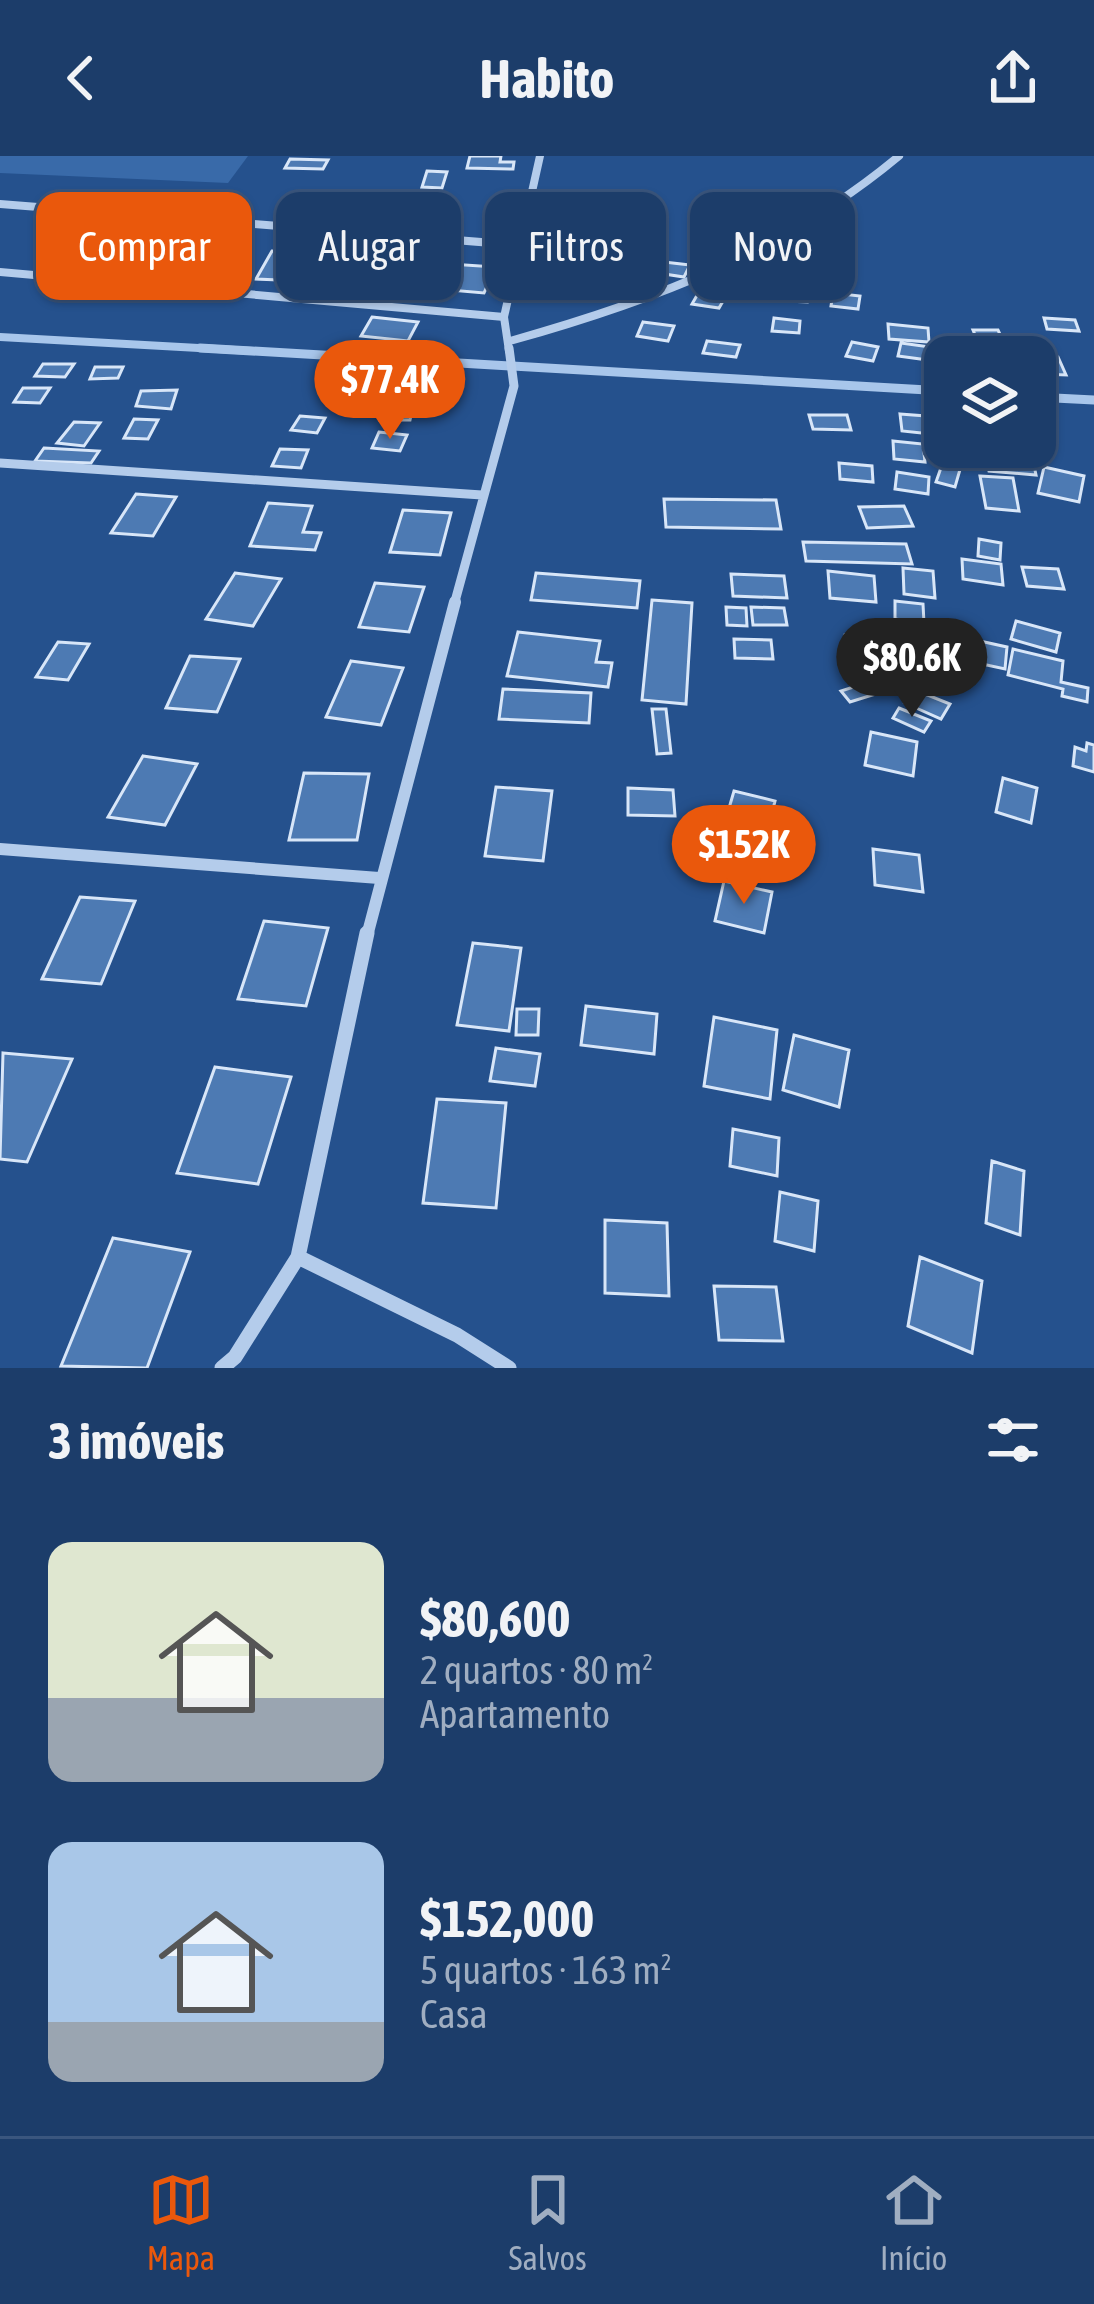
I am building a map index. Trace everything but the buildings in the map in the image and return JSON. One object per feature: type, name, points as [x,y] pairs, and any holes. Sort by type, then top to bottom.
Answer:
[{"type":"street","points":[[531,192],[540,156]]},
{"type":"street","points":[[510,341],[619,312],[698,280],[784,238],[860,192],[899,156]]},
{"type":"street","points":[[0,204],[485,242]]},
{"type":"street","points":[[0,272],[504,317]]},
{"type":"street","points":[[222,1368],[235,1357],[298,1257],[379,878],[515,373],[504,317],[507,300]]},
{"type":"street","points":[[0,463],[482,496]]},
{"type":"street","points":[[0,849],[379,878]]},
{"type":"street","points":[[298,1257],[457,1335],[509,1368]]},
{"type":"shaded area","points":[[0,156],[248,156],[228,183],[0,173]]},
{"type":"waterway","points":[[0,337],[228,350]]},
{"type":"waterway","points":[[200,348],[228,350]]},
{"type":"waterway","points":[[228,350],[253,351]]},
{"type":"waterway","points":[[228,350],[924,390]]},
{"type":"waterway","points":[[1056,398],[1094,400]]}]
